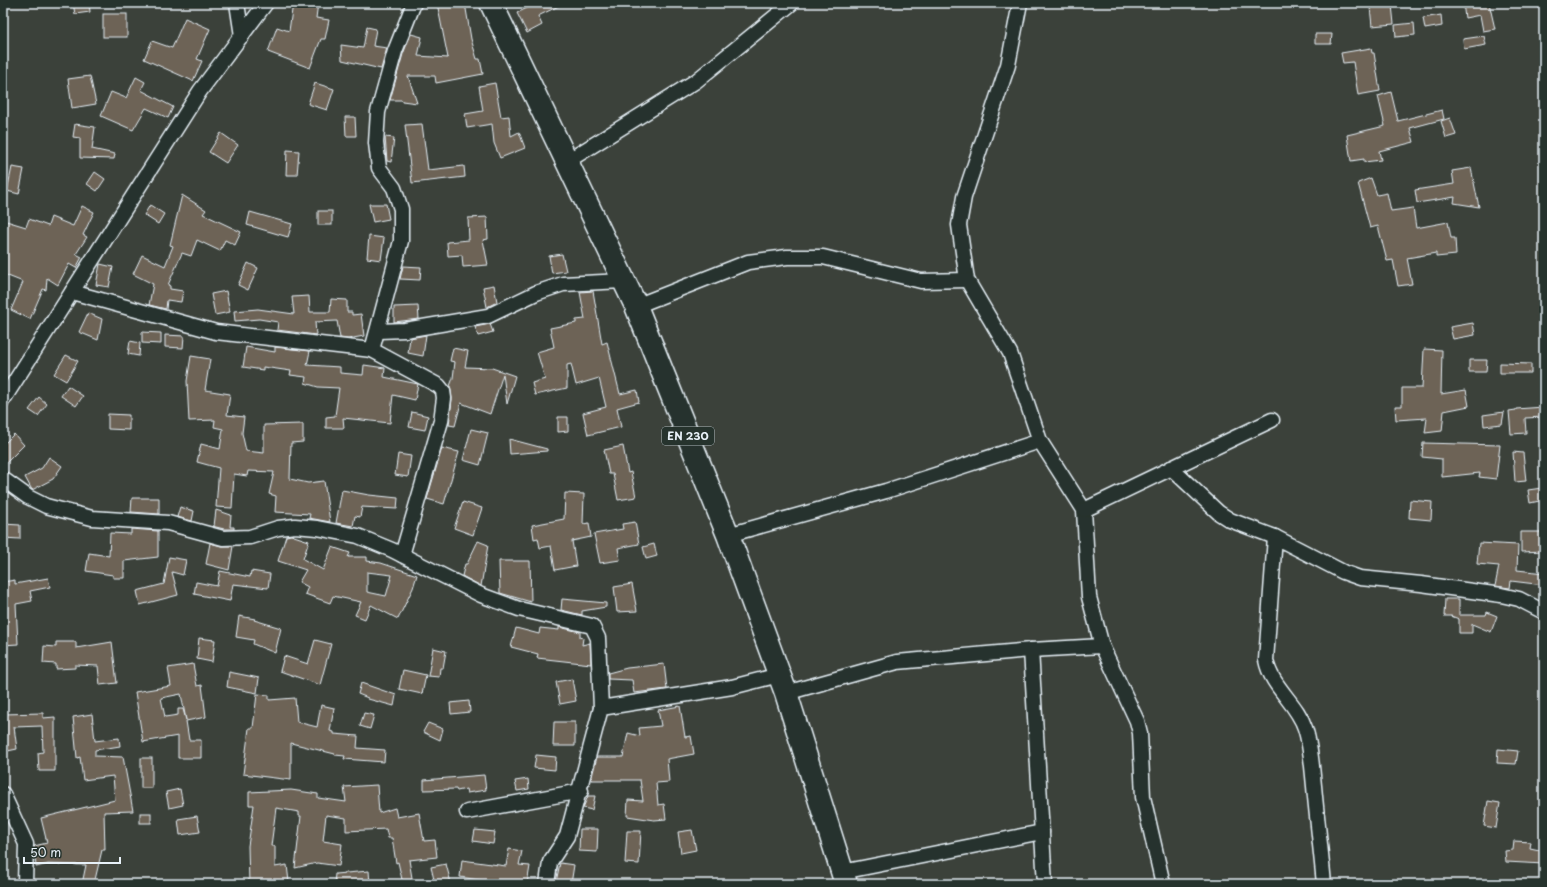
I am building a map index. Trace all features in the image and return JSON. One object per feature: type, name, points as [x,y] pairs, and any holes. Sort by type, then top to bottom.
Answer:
[{"type":"main road","name":"EN 230","points":[[491,3],[636,306],[728,534],[783,684],[844,878]]},
{"type":"street","points":[[237,3],[242,36]]},
{"type":"street","points":[[3,400],[200,91],[266,3]]},
{"type":"street","points":[[372,350],[401,241],[401,209],[394,188],[378,168],[376,143],[378,112],[395,51],[414,3]]},
{"type":"street","points":[[566,162],[696,80],[792,3]]},
{"type":"street","points":[[1020,3],[1008,65],[964,197],[959,225],[967,280],[990,316],[1010,353],[1040,441],[1084,510],[1086,574],[1089,596],[1102,646],[1137,721],[1140,733],[1143,797],[1163,884]]},
{"type":"street","points":[[636,306],[748,262],[787,257],[822,257],[921,281],[967,280]]},
{"type":"street","points":[[378,331],[405,330],[488,316],[543,290],[563,284],[623,281]]},
{"type":"street","points":[[72,292],[216,332],[372,350],[439,386],[444,398],[441,421],[402,555]]},
{"type":"street","points":[[1084,510],[1272,420]]},
{"type":"street","points":[[728,534],[886,491],[1040,441]]},
{"type":"street","points":[[1171,468],[1219,513],[1230,520],[1275,537],[1343,572],[1360,578],[1421,584],[1501,595],[1519,599],[1544,612]]},
{"type":"street","points":[[3,479],[28,497],[46,506],[92,518],[168,523],[223,538],[250,537],[278,528],[295,526],[317,528],[358,536],[402,555],[487,597],[519,609],[592,626],[595,629],[598,638],[602,708],[568,836],[550,862],[547,884]]},
{"type":"street","points":[[1275,537],[1266,660],[1268,668],[1277,686],[1292,706],[1305,728],[1311,756],[1324,884]]},
{"type":"street","points":[[602,708],[732,687],[783,684],[896,662],[1031,650],[1102,646]]},
{"type":"street","points":[[1031,650],[1046,884]]},
{"type":"street","points":[[467,812],[581,791]]},
{"type":"street","points":[[3,794],[26,844],[25,884]]},
{"type":"street","points":[[844,878],[1042,832]]},
{"type":"building","points":[[73,3],[89,3],[90,12],[75,14]]},
{"type":"building","points":[[293,3],[318,3],[316,18],[329,20],[325,39],[321,39],[310,68],[268,52],[277,27],[289,31]]},
{"type":"building","points":[[437,3],[448,3],[449,5],[465,3],[471,39],[477,59],[480,59],[483,74],[436,83],[435,76],[408,76],[417,103],[402,100],[390,100],[403,54],[411,34],[422,37],[418,56],[448,58]]},
{"type":"building","points":[[537,3],[565,3],[538,16],[542,25],[527,33],[517,13]]},
{"type":"building","points":[[1463,3],[1489,3],[1495,29],[1483,31],[1480,15],[1465,18]]},
{"type":"building","points":[[1392,5],[1394,24],[1372,26],[1370,7]]},
{"type":"building","points":[[103,14],[127,14],[127,37],[103,37]]},
{"type":"building","points":[[1441,15],[1442,26],[1425,29],[1423,18]]},
{"type":"building","points":[[185,18],[210,29],[197,59],[202,61],[193,81],[144,59],[152,41],[172,48]]},
{"type":"building","points":[[1414,23],[1415,35],[1396,37],[1395,25]]},
{"type":"building","points":[[367,27],[376,29],[373,46],[387,48],[381,69],[342,60],[341,45],[363,48]]},
{"type":"building","points":[[1315,34],[1332,34],[1331,44],[1315,44]]},
{"type":"building","points":[[1484,36],[1486,45],[1464,49],[1463,39]]},
{"type":"building","points":[[1371,48],[1372,53],[1374,53],[1380,91],[1358,95],[1353,62],[1343,63],[1341,53]]},
{"type":"building","points":[[90,76],[96,104],[72,108],[68,79]]},
{"type":"building","points":[[136,77],[145,82],[141,90],[173,107],[168,118],[146,108],[133,130],[101,116],[111,92],[126,98]]},
{"type":"building","points":[[315,83],[334,89],[327,110],[308,104]]},
{"type":"building","points":[[495,83],[501,117],[509,116],[511,136],[519,132],[525,148],[500,158],[494,143],[492,124],[467,128],[465,114],[483,111],[479,86]]},
{"type":"building","points":[[1391,92],[1398,121],[1442,110],[1444,119],[1410,128],[1414,142],[1379,151],[1381,160],[1364,162],[1364,159],[1351,161],[1347,135],[1385,126],[1378,96]]},
{"type":"building","points":[[345,117],[355,117],[356,136],[346,136]]},
{"type":"building","points":[[1450,118],[1456,135],[1446,138],[1441,121]]},
{"type":"building","points":[[75,124],[95,127],[92,149],[115,154],[114,159],[80,158],[80,138],[73,137]]},
{"type":"building","points":[[422,124],[428,170],[464,166],[465,177],[412,183],[405,125]]},
{"type":"building","points":[[221,133],[238,145],[226,163],[209,152]]},
{"type":"building","points":[[385,137],[394,138],[391,162],[387,161]]},
{"type":"building","points":[[287,150],[299,151],[297,175],[286,175]]},
{"type":"building","points":[[12,167],[24,169],[19,194],[7,191]]},
{"type":"building","points":[[1471,168],[1479,207],[1454,203],[1455,197],[1417,203],[1415,190],[1454,184],[1452,171]]},
{"type":"building","points":[[95,172],[105,179],[97,191],[87,184]]},
{"type":"building","points":[[1371,178],[1377,195],[1387,193],[1391,211],[1413,208],[1416,228],[1448,222],[1451,238],[1455,238],[1456,255],[1436,257],[1436,253],[1407,258],[1412,284],[1398,286],[1393,260],[1387,261],[1378,226],[1370,228],[1358,183]]},
{"type":"building","points":[[182,195],[206,210],[203,214],[241,232],[235,245],[225,240],[220,251],[197,240],[191,256],[182,253],[168,285],[170,286],[170,289],[183,291],[181,302],[167,300],[166,309],[149,305],[153,284],[133,274],[142,255],[165,266],[173,246],[170,245]]},
{"type":"building","points":[[369,204],[386,204],[389,219],[373,222]]},
{"type":"building","points":[[150,205],[164,214],[158,224],[144,215]]},
{"type":"building","points":[[82,206],[94,212],[83,235],[87,237],[76,254],[82,257],[76,268],[69,264],[58,285],[47,278],[46,290],[43,289],[30,319],[11,310],[23,282],[3,274],[3,220],[26,227],[29,219],[48,226],[51,217],[73,226]]},
{"type":"building","points":[[318,211],[332,211],[332,225],[318,225]]},
{"type":"building","points":[[250,212],[292,224],[288,237],[247,225]]},
{"type":"building","points":[[487,217],[488,239],[483,240],[488,265],[463,267],[462,255],[448,256],[447,242],[469,240],[468,218]]},
{"type":"building","points":[[369,236],[384,238],[381,260],[367,258]]},
{"type":"building","points":[[562,254],[566,271],[552,273],[549,256]]},
{"type":"building","points":[[248,263],[258,268],[248,290],[238,285]]},
{"type":"building","points":[[100,264],[113,267],[109,287],[96,285]]},
{"type":"building","points":[[403,266],[421,267],[420,280],[400,279]]},
{"type":"building","points":[[494,285],[497,302],[487,307],[483,287]]},
{"type":"building","points":[[226,291],[230,312],[215,315],[211,294]]},
{"type":"building","points":[[593,291],[602,344],[607,342],[620,394],[637,390],[639,402],[617,408],[621,427],[588,435],[583,413],[606,407],[599,378],[576,385],[571,364],[567,365],[567,388],[535,395],[532,383],[545,379],[537,352],[554,347],[550,328],[576,323],[576,320],[585,319],[580,292]]},
{"type":"building","points":[[309,296],[310,312],[330,312],[331,299],[347,300],[347,312],[352,312],[352,315],[361,314],[364,336],[348,339],[340,338],[337,321],[315,322],[316,335],[277,330],[278,322],[259,319],[235,321],[234,311],[258,309],[294,314],[292,297]]},
{"type":"building","points":[[418,306],[419,319],[394,322],[394,307]]},
{"type":"building","points":[[88,313],[102,319],[98,340],[79,332]]},
{"type":"building","points":[[1473,323],[1475,335],[1453,339],[1450,327]]},
{"type":"building","points":[[490,324],[493,332],[478,336],[475,327]]},
{"type":"building","points":[[142,332],[161,333],[161,344],[142,343]]},
{"type":"building","points":[[165,335],[184,336],[183,348],[165,347]]},
{"type":"building","points":[[426,335],[423,356],[408,353],[410,338]]},
{"type":"building","points":[[130,341],[140,343],[139,356],[128,354]]},
{"type":"building","points":[[246,347],[275,352],[275,347],[310,351],[307,365],[340,367],[340,373],[363,375],[364,365],[385,368],[384,377],[418,384],[415,400],[393,395],[390,423],[343,418],[344,428],[326,428],[326,417],[335,416],[339,388],[318,387],[305,383],[306,377],[290,375],[291,371],[263,367],[263,370],[243,367]]},
{"type":"building","points":[[453,348],[468,351],[465,367],[492,368],[515,376],[507,404],[503,374],[490,414],[461,403],[455,426],[449,425],[452,399],[450,386],[453,378],[455,362],[450,361]]},
{"type":"building","points":[[1424,349],[1442,350],[1441,394],[1466,390],[1469,406],[1444,411],[1442,431],[1425,433],[1427,418],[1396,420],[1395,406],[1402,406],[1402,388],[1422,388]]},
{"type":"building","points":[[66,355],[78,361],[66,381],[54,374]]},
{"type":"building","points":[[191,356],[210,359],[205,390],[230,394],[227,415],[244,417],[242,433],[246,451],[264,453],[264,425],[303,424],[303,442],[291,443],[290,479],[308,483],[324,481],[330,522],[309,518],[310,514],[275,512],[276,496],[269,494],[274,472],[248,471],[247,476],[234,474],[232,508],[216,507],[219,468],[197,462],[201,444],[220,449],[223,429],[214,427],[215,420],[189,421],[187,381]]},
{"type":"building","points":[[1469,360],[1487,360],[1486,372],[1469,372]]},
{"type":"building","points":[[1500,363],[1531,364],[1531,373],[1500,373]]},
{"type":"building","points":[[68,386],[83,396],[76,406],[61,396]]},
{"type":"building","points":[[39,397],[47,404],[38,416],[29,410]]},
{"type":"building","points":[[1544,407],[1544,417],[1525,418],[1526,433],[1511,434],[1509,411]]},
{"type":"building","points":[[412,412],[428,416],[425,430],[409,427]]},
{"type":"building","points":[[1504,412],[1502,424],[1484,426],[1483,415]]},
{"type":"building","points":[[108,414],[129,415],[129,430],[108,429]]},
{"type":"building","points":[[558,417],[568,417],[568,431],[558,432]]},
{"type":"building","points":[[471,429],[488,433],[480,465],[463,460]]},
{"type":"building","points":[[14,434],[24,445],[3,466],[3,445]]},
{"type":"building","points":[[509,439],[547,449],[547,451],[510,454]]},
{"type":"building","points":[[1423,443],[1500,445],[1496,479],[1479,477],[1480,473],[1442,477],[1442,459],[1422,457]]},
{"type":"building","points":[[623,446],[628,473],[631,472],[636,497],[618,500],[613,474],[609,474],[604,450]]},
{"type":"building","points":[[442,448],[459,452],[444,504],[427,499]]},
{"type":"building","points":[[1513,452],[1523,453],[1526,481],[1515,482]]},
{"type":"building","points":[[398,454],[411,456],[408,477],[395,475]]},
{"type":"building","points":[[49,457],[62,466],[53,479],[32,490],[25,477],[42,468]]},
{"type":"building","points":[[1542,488],[1544,500],[1530,503],[1528,490]]},
{"type":"building","points":[[342,490],[398,498],[397,509],[362,507],[360,517],[355,516],[353,526],[336,523]]},
{"type":"building","points":[[565,493],[584,494],[583,524],[589,523],[591,537],[572,541],[576,566],[555,570],[551,546],[540,548],[538,538],[534,539],[532,525],[564,519]]},
{"type":"building","points":[[132,498],[159,498],[159,514],[131,512]]},
{"type":"building","points":[[1410,500],[1432,502],[1431,520],[1409,518]]},
{"type":"building","points":[[463,502],[482,508],[473,535],[454,528]]},
{"type":"building","points":[[180,507],[194,511],[192,521],[177,517]]},
{"type":"building","points":[[216,510],[231,515],[230,527],[234,527],[234,529],[224,529],[212,526],[214,526]]},
{"type":"building","points":[[635,522],[639,544],[618,548],[620,560],[600,563],[594,534],[623,529],[622,524]]},
{"type":"building","points":[[3,524],[20,525],[20,539],[3,538]]},
{"type":"building","points":[[131,529],[158,531],[158,557],[124,561],[124,578],[113,578],[113,575],[86,571],[89,553],[109,556],[110,533],[131,534]]},
{"type":"building","points":[[1521,532],[1544,532],[1544,551],[1521,552]]},
{"type":"building","points":[[291,535],[309,541],[303,559],[323,570],[332,547],[350,553],[348,557],[367,557],[367,561],[381,563],[417,575],[413,588],[398,619],[371,605],[365,619],[355,615],[361,602],[333,596],[330,603],[305,594],[308,587],[299,582],[306,570],[278,561],[286,536]],"holes":[[[367,572],[392,575],[386,596],[367,592]]]},
{"type":"building","points":[[478,541],[488,545],[481,586],[462,576],[465,564],[467,564]]},
{"type":"building","points":[[210,543],[221,546],[233,546],[229,570],[206,564]]},
{"type":"building","points":[[1479,543],[1518,545],[1517,570],[1544,573],[1544,585],[1511,581],[1510,588],[1495,586],[1499,566],[1477,564]]},
{"type":"building","points":[[654,544],[657,556],[646,559],[643,547]]},
{"type":"building","points":[[169,557],[186,560],[183,575],[172,572],[178,595],[140,605],[137,591],[164,584]]},
{"type":"building","points":[[499,561],[530,561],[531,602],[500,593]]},
{"type":"building","points":[[220,571],[250,577],[251,571],[270,574],[268,588],[233,584],[230,601],[194,594],[196,582],[217,586]]},
{"type":"building","points":[[48,578],[50,587],[30,591],[32,601],[16,604],[18,644],[3,645],[3,629],[5,628],[3,582],[15,580],[15,584]]},
{"type":"building","points":[[632,584],[637,611],[617,612],[614,587]]},
{"type":"building","points":[[562,599],[606,603],[606,607],[582,611],[582,615],[561,610]]},
{"type":"building","points":[[1445,599],[1459,599],[1459,615],[1486,615],[1487,612],[1497,616],[1491,632],[1472,624],[1472,633],[1459,633],[1459,619],[1451,616],[1444,616]]},
{"type":"building","points":[[239,616],[255,619],[254,620],[281,628],[275,653],[253,644],[254,640],[236,637]]},
{"type":"building","points":[[559,627],[580,632],[580,637],[583,638],[582,645],[590,643],[591,664],[537,658],[538,654],[511,647],[516,628],[539,634],[540,628],[559,630]]},
{"type":"building","points":[[199,638],[215,640],[212,662],[197,659]]},
{"type":"building","points":[[315,640],[331,644],[320,685],[280,671],[284,656],[308,664]]},
{"type":"building","points":[[56,642],[76,642],[76,648],[112,642],[117,683],[100,685],[98,666],[75,665],[75,668],[56,669],[56,664],[43,663],[44,646],[56,647]]},
{"type":"building","points":[[433,648],[446,651],[443,668],[440,668],[439,677],[428,676]]},
{"type":"building","points":[[193,664],[197,686],[202,685],[206,717],[186,721],[189,740],[201,740],[201,758],[178,758],[178,736],[143,742],[135,692],[171,686],[168,668]],"holes":[[[181,694],[186,720],[183,709],[178,709],[178,715],[165,717],[161,698]]]},
{"type":"building","points":[[664,664],[667,689],[634,693],[632,680],[608,679],[608,673],[627,668]]},
{"type":"building","points":[[403,670],[426,675],[422,694],[399,689]]},
{"type":"building","points":[[229,672],[259,678],[257,693],[227,687]]},
{"type":"building","points":[[572,679],[576,701],[560,704],[556,682]]},
{"type":"building","points":[[361,683],[396,695],[394,706],[368,699],[358,694]]},
{"type":"building","points":[[257,694],[269,695],[269,700],[295,698],[297,722],[317,727],[321,705],[334,708],[330,731],[334,732],[334,734],[358,736],[357,748],[385,750],[384,762],[344,759],[345,756],[335,755],[291,743],[291,780],[243,774],[249,728],[253,728]]},
{"type":"building","points":[[469,701],[470,712],[451,714],[450,703]]},
{"type":"building","points":[[680,706],[685,737],[691,736],[694,754],[667,759],[669,782],[656,783],[658,805],[664,804],[666,819],[654,820],[627,816],[628,800],[643,801],[640,780],[591,780],[597,757],[623,757],[628,733],[640,736],[639,728],[661,726],[658,710]]},
{"type":"building","points":[[43,713],[43,718],[55,717],[55,771],[39,771],[38,753],[43,752],[42,726],[14,727],[17,749],[3,752],[3,714]]},
{"type":"building","points":[[364,713],[374,715],[370,729],[360,726]]},
{"type":"building","points":[[92,714],[95,741],[119,738],[120,746],[95,750],[95,756],[123,757],[133,811],[104,812],[105,850],[102,850],[94,884],[82,884],[86,865],[48,864],[36,867],[34,846],[47,843],[41,818],[115,800],[113,776],[83,780],[80,757],[77,758],[73,717]]},
{"type":"building","points":[[554,722],[575,722],[575,746],[553,746]]},
{"type":"building","points":[[428,723],[443,729],[440,740],[423,732]]},
{"type":"building","points":[[1498,749],[1518,751],[1516,764],[1497,763]]},
{"type":"building","points":[[536,755],[556,757],[555,770],[534,768]]},
{"type":"building","points":[[141,758],[152,758],[152,788],[141,788]]},
{"type":"building","points":[[484,775],[486,790],[467,793],[466,789],[457,791],[456,789],[424,790],[424,780]]},
{"type":"building","points":[[528,779],[529,789],[517,791],[515,781]]},
{"type":"building","points":[[377,785],[379,813],[395,808],[397,817],[419,813],[424,841],[435,840],[437,857],[409,860],[413,884],[403,884],[398,862],[396,863],[392,838],[388,838],[386,829],[346,831],[346,818],[326,815],[323,841],[342,844],[339,866],[317,863],[295,868],[301,816],[299,816],[299,812],[276,808],[271,846],[275,846],[275,867],[287,865],[289,882],[249,884],[248,846],[254,805],[249,805],[249,792],[291,790],[318,794],[318,798],[346,802],[344,787]]},
{"type":"building","points":[[180,789],[183,805],[169,808],[166,792]]},
{"type":"building","points":[[588,796],[595,796],[592,810],[583,808]]},
{"type":"building","points":[[1488,801],[1500,803],[1496,828],[1484,826]]},
{"type":"building","points":[[140,813],[151,813],[151,823],[140,823]]},
{"type":"building","points":[[197,816],[200,832],[180,835],[178,819]]},
{"type":"building","points":[[580,829],[598,829],[597,852],[579,851]]},
{"type":"building","points":[[475,830],[495,832],[493,844],[473,841]]},
{"type":"building","points":[[692,830],[696,850],[681,853],[678,832]]},
{"type":"building","points":[[627,831],[641,831],[639,864],[625,863]]},
{"type":"building","points":[[1514,841],[1531,842],[1530,848],[1544,851],[1544,864],[1506,862],[1505,851],[1513,850]]},
{"type":"building","points":[[509,849],[522,851],[519,865],[530,866],[527,884],[490,884],[491,882],[460,877],[462,860],[506,866]]},
{"type":"building","points":[[560,863],[574,865],[571,884],[556,882]]},
{"type":"building","points":[[446,864],[451,883],[435,884],[431,867]]},
{"type":"building","points":[[369,871],[370,884],[334,884],[335,874]]}]
